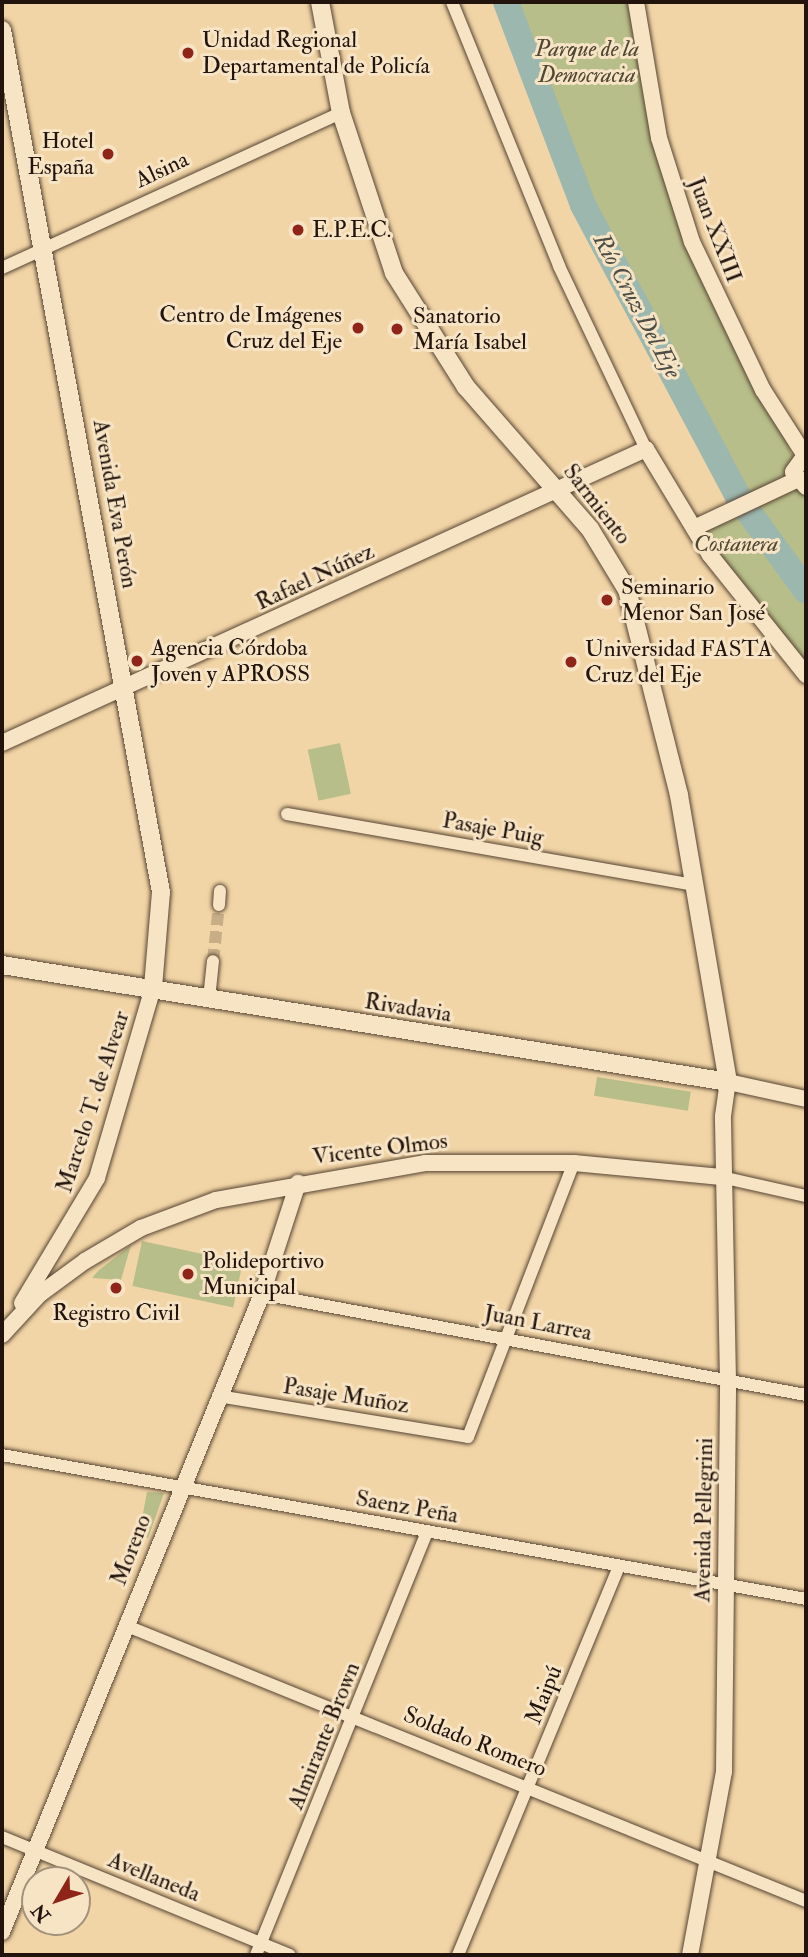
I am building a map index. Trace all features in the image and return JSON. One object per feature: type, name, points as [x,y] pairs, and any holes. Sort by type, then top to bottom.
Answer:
[{"type":"main road","name":"Sarmiento","points":[[320,2],[341,113],[380,239],[416,312],[466,387],[557,489],[605,550],[635,612],[674,771],[728,1082]]},
{"type":"main road","name":"Avenida Eva Perón","points":[[2,30],[45,248],[161,892],[153,988]]},
{"type":"main road","name":"Rivadavia","points":[[2,965],[728,1082]]},
{"type":"street","points":[[452,2],[559,266],[646,449],[694,528],[806,675]]},
{"type":"street","name":"Juan XXIII","points":[[636,2],[659,138],[692,242],[763,390],[805,454]]},
{"type":"street","name":"Alsina","points":[[2,268],[341,113]]},
{"type":"street","name":"Rafael Núñez","points":[[2,743],[123,691],[646,449]]},
{"type":"street","points":[[694,528],[801,483],[793,465],[805,454]]},
{"type":"street","name":"Pasaje Puig","points":[[287,814],[692,886]]},
{"type":"street","points":[[219,905],[220,891]]},
{"type":"street","points":[[209,999],[213,961]]},
{"type":"street","name":"Marcelo T. de Alvear","points":[[2,1334],[97,1178],[153,988]]},
{"type":"street","name":"Rivadavia","points":[[728,1082],[806,1099]]},
{"type":"street","name":"Avenida Pellegrini","points":[[690,1955],[724,1772],[728,1381],[721,1177],[728,1082]]},
{"type":"street","name":"Vicente Olmos","points":[[2,1334],[40,1294],[141,1228],[216,1200],[298,1183],[425,1163],[574,1163],[721,1177],[806,1196]]},
{"type":"street","points":[[504,1337],[574,1163]]},
{"type":"street","name":"Moreno","points":[[2,1932],[127,1626],[179,1489],[262,1294],[298,1183]]},
{"type":"street","name":"Juan Larrea","points":[[262,1294],[806,1395]]},
{"type":"street","name":"Pasaje Muñoz","points":[[218,1396],[468,1437],[504,1337]]},
{"type":"street","name":"Saenz Peña","points":[[2,1455],[179,1489],[806,1599]]},
{"type":"street","name":"Almirante Brown","points":[[258,1949],[356,1716],[427,1532]]},
{"type":"street","name":"Maipú","points":[[458,1955],[619,1567]]},
{"type":"street","name":"Soldado Romero","points":[[127,1626],[356,1716],[806,1901]]},
{"type":"street","name":"Avellaneda","points":[[2,1837],[258,1949],[290,1955]]},
{"type":"green space","name":"Parque de la Democracia","points":[[506,2],[636,2],[670,175],[806,487],[806,675],[694,528],[745,507],[583,205]]},
{"type":"green space","points":[[340,743],[351,794],[319,801],[308,750]]},
{"type":"green space","points":[[597,1077],[691,1092],[688,1111],[594,1096]]},
{"type":"green space","name":"Polideportivo Municipal","points":[[142,1241],[243,1262],[233,1307],[132,1286]]},
{"type":"green space","points":[[131,1245],[121,1280],[92,1278],[98,1271]]},
{"type":"green space","points":[[147,1492],[164,1493],[148,1538],[139,1535]]},
{"type":"waterway","name":"Río Cruz Del Eje","points":[[506,2],[583,205],[738,497],[806,591]]},
{"type":"tunnel","points":[[213,961],[219,905]]},
{"type":"place","name":"Unidad Regional Departamental de Policía","points":[[188,53]]},
{"type":"place","name":"Hotel España","points":[[108,154]]},
{"type":"place","name":"E.P.E.C.","points":[[298,230]]},
{"type":"place","name":"Centro de Imágenes Cruz del Eje","points":[[358,328]]},
{"type":"place","name":"Sanatorio María Isabel","points":[[397,329]]},
{"type":"place","name":"Seminario Menor San José","points":[[607,600]]},
{"type":"place","name":"Agencia Córdoba Joven y APROSS","points":[[137,661]]},
{"type":"place","name":"Universidad FASTA Cruz del Eje","points":[[571,662]]},
{"type":"place","name":"Polideportivo Municipal","points":[[188,1274]]},
{"type":"place","name":"Registro Civil","points":[[116,1288]]},
{"type":"park label","name":"Costanera","points":[[736,544]]}]
